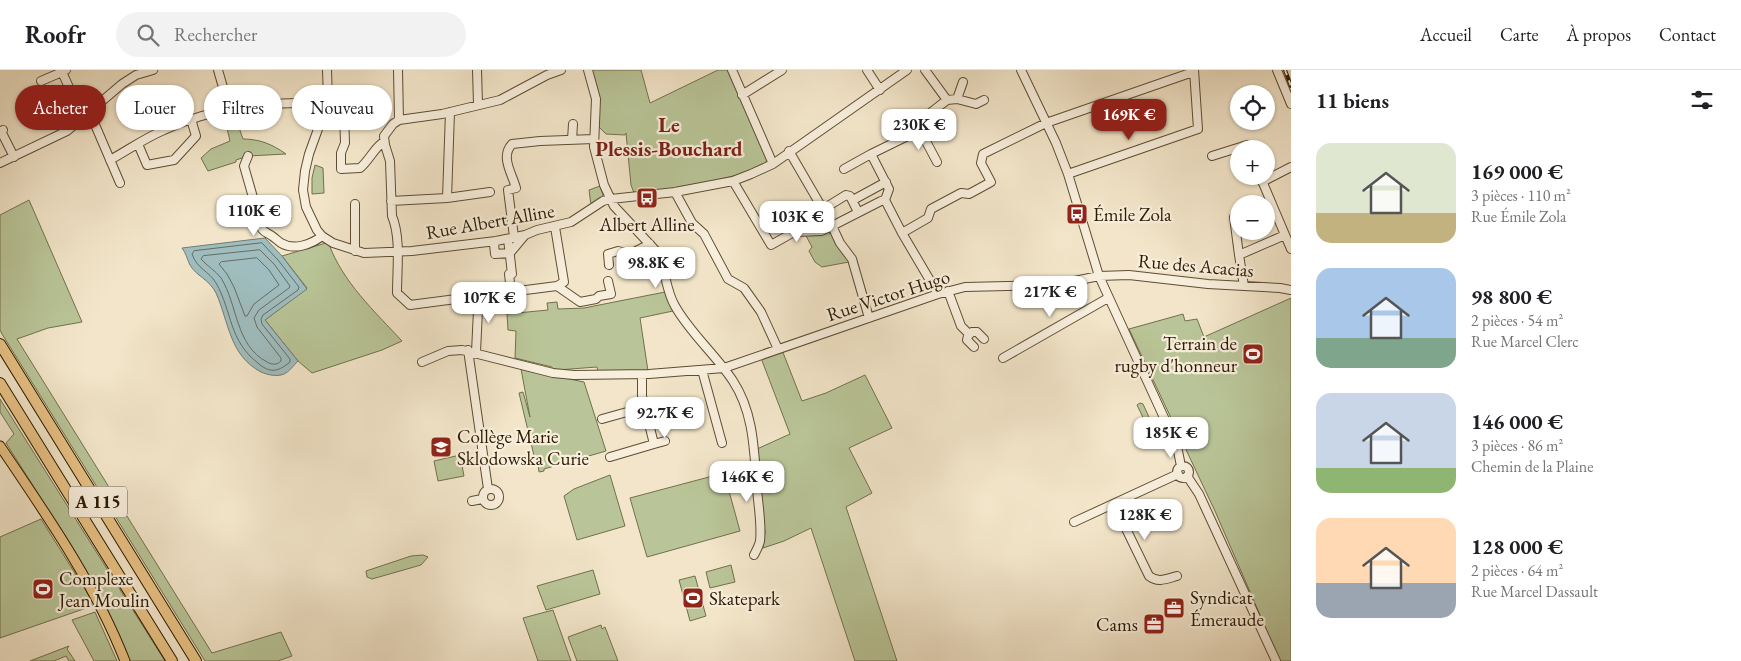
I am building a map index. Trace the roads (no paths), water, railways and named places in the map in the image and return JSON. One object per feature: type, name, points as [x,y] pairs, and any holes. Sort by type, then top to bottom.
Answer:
[{"type":"highway","name":"A 115","points":[[0,344],[196,661]]},
{"type":"highway","name":"A 115","points":[[0,383],[172,661]]},
{"type":"main road","points":[[0,439],[96,598],[126,661]]},
{"type":"main road","points":[[0,446],[27,486]]},
{"type":"street","points":[[106,98],[122,84],[136,76],[153,70]]},
{"type":"street","points":[[218,70],[222,85]]},
{"type":"street","points":[[327,70],[327,85]]},
{"type":"street","points":[[398,70],[398,120]]},
{"type":"street","points":[[478,70],[478,104]]},
{"type":"street","points":[[588,70],[596,99],[594,148],[604,184],[614,206],[650,244],[660,258],[667,288],[674,305],[734,382],[747,411],[751,423],[760,542],[754,555]]},
{"type":"street","points":[[732,70],[772,164]]},
{"type":"street","points":[[742,95],[782,70]]},
{"type":"street","points":[[867,70],[880,90]]},
{"type":"street","name":"Rue Albert Alline","points":[[322,236],[364,253],[421,250],[496,241],[571,222],[603,201],[675,192],[733,181],[772,164],[907,70]]},
{"type":"street","points":[[925,70],[947,100]]},
{"type":"street","points":[[1021,70],[1068,174],[1098,276],[1177,446],[1181,466],[1178,469],[1178,474]]},
{"type":"street","points":[[1277,70],[1291,104]]},
{"type":"street","points":[[41,80],[64,71],[71,85]]},
{"type":"street","points":[[555,227],[564,282],[557,286],[410,305],[397,293],[397,251],[391,201],[390,161],[384,142],[386,131],[398,120],[450,112],[500,100],[561,71]]},
{"type":"street","points":[[902,234],[928,218],[931,209],[962,192],[968,194],[991,182],[981,162],[983,154],[1046,123],[1194,71],[1198,129],[1068,174]]},
{"type":"street","points":[[957,99],[963,82]]},
{"type":"street","points":[[844,169],[920,130],[924,127],[929,114],[947,100],[957,99],[976,104],[984,100]]},
{"type":"street","points":[[447,198],[450,112]]},
{"type":"street","points":[[572,140],[573,124]]},
{"type":"street","points":[[138,144],[147,165],[174,160],[196,136],[194,129]]},
{"type":"street","points":[[0,163],[68,130]]},
{"type":"street","points":[[94,130],[120,183]]},
{"type":"street","points":[[110,160],[163,130]]},
{"type":"street","points":[[248,156],[244,166],[262,229],[289,247],[314,242],[322,236],[311,219],[303,190],[304,170],[318,130]]},
{"type":"street","points":[[345,130],[345,143],[338,168],[360,168],[368,161],[380,144],[384,142]]},
{"type":"street","points":[[920,130],[938,162]]},
{"type":"street","points":[[2,131],[14,157]]},
{"type":"street","points":[[511,292],[509,274],[512,274],[511,238],[508,190],[516,188],[506,156],[509,148],[512,144],[540,141],[594,139]]},
{"type":"street","points":[[789,151],[823,208],[846,195],[850,196],[853,200],[858,212]]},
{"type":"street","points":[[1212,156],[1230,152]]},
{"type":"street","points":[[733,181],[771,245],[794,232],[821,231],[883,200],[889,189],[871,154]]},
{"type":"street","points":[[1275,173],[1291,167]]},
{"type":"street","points":[[853,200],[886,182]]},
{"type":"street","points":[[1264,185],[1291,249]]},
{"type":"street","points":[[391,201],[447,198],[490,192]]},
{"type":"street","points":[[675,192],[692,223],[704,234],[728,279],[744,288],[761,312],[778,349]]},
{"type":"street","points":[[883,200],[938,294]]},
{"type":"street","points":[[355,204],[355,250]]},
{"type":"street","points":[[832,226],[840,243],[852,259],[869,318]]},
{"type":"street","points":[[496,241],[494,244],[495,254],[510,253],[525,235]]},
{"type":"street","points":[[1239,255],[1285,235]]},
{"type":"street","points":[[1237,240],[1244,286]]},
{"type":"street","points":[[609,266],[608,254],[618,251],[630,254],[650,244]]},
{"type":"street","name":"Rue des Acacias","points":[[1098,276],[1129,276],[1291,290]]},
{"type":"street","name":"Rue Victor Hugo","points":[[472,351],[553,373],[574,375],[642,374],[724,368],[948,291],[971,286],[1055,285],[1098,276]]},
{"type":"street","points":[[557,286],[580,302],[610,294],[608,280]]},
{"type":"street","points":[[948,291],[961,326],[969,334]]},
{"type":"street","points":[[476,297],[478,310],[472,351],[488,488]]},
{"type":"street","points":[[1003,358],[1108,298]]},
{"type":"street","points":[[974,347],[967,340],[969,334],[974,331],[977,332],[984,339]]},
{"type":"street","points":[[422,362],[448,352],[472,351]]},
{"type":"street","points":[[702,370],[724,439]]},
{"type":"street","points":[[642,374],[642,396],[654,444]]},
{"type":"street","points":[[602,419],[644,407]]},
{"type":"street","points":[[610,456],[665,441]]},
{"type":"street","points":[[1181,466],[1189,469],[1187,476],[1199,494],[1276,661]]},
{"type":"street","points":[[1178,474],[1183,478],[1187,476]]},
{"type":"street","points":[[1074,522],[1178,474]]},
{"type":"street","points":[[482,499],[489,505],[495,504],[499,499],[498,492],[488,488]]},
{"type":"street","points":[[482,499],[483,493],[488,488]]},
{"type":"street","points":[[472,501],[482,499]]},
{"type":"street","points":[[1114,504],[1149,576],[1160,580],[1177,576]]},
{"type":"water","points":[[265,238],[282,256],[307,289],[265,320],[298,361],[288,372],[278,375],[261,372],[242,357],[231,337],[216,293],[210,284],[193,269],[182,248]]},
{"type":"railway","points":[[1285,70],[1291,86]]},
{"type":"place","name":"Albert Alline","points":[[647,198]]},
{"type":"place","name":"Émile Zola","points":[[1077,214]]},
{"type":"place","name":"Terrain de rugby d'honneur","points":[[1253,354]]},
{"type":"place","name":"Collège Marie Sklodowska Curie","points":[[441,447]]},
{"type":"place","name":"Complexe Jean Moulin","points":[[43,589]]},
{"type":"place","name":"Skatepark","points":[[693,598]]},
{"type":"place","name":"Syndicat Émeraude","points":[[1174,608]]},
{"type":"place","name":"Cams","points":[[1154,624]]},
{"type":"district","name":"Le Plessis-Bouchard","points":[[669,137]]}]
